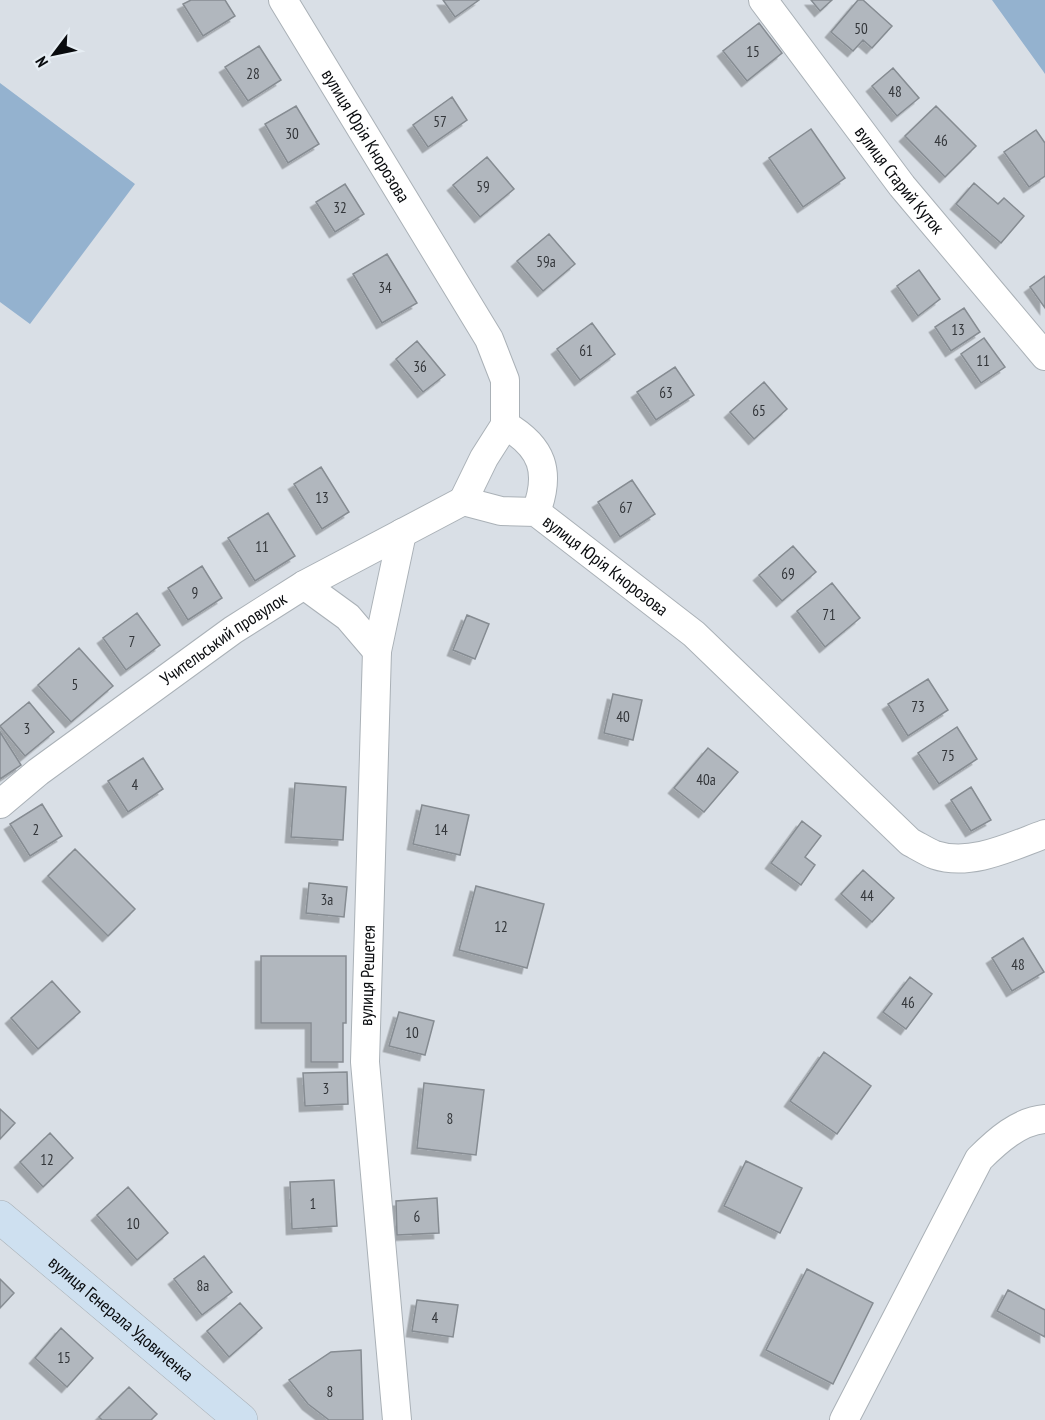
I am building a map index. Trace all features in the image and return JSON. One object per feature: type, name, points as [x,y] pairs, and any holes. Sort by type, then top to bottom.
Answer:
[{"type":"main road","name":"вулиця Генерала Удовиченка","points":[[0,1217],[241,1420]]},
{"type":"street","name":"вулиця Старий Куток","points":[[763,0],[902,186],[1045,356]]},
{"type":"street","name":"вулиця Юрія Кнорозова","points":[[289,2],[489,339],[505,380],[505,425]]},
{"type":"street","points":[[463,501],[484,458],[505,425],[523,436],[537,452],[544,472],[543,493],[536,512]]},
{"type":"street","name":"вулиця Юрія Кнорозова","points":[[463,501],[501,511],[536,512],[694,634],[910,842],[936,855],[964,859],[993,853],[1045,834]]},
{"type":"street","name":"Учительський провулок","points":[[0,804],[38,772],[233,630],[304,585],[463,501]]},
{"type":"street","name":"вулиця Решетея","points":[[397,1420],[365,1062],[377,651],[402,533]]},
{"type":"street","points":[[304,585],[348,617],[377,651]]},
{"type":"street","points":[[844,1420],[979,1159],[997,1141],[1019,1127],[1045,1119]]},
{"type":"shaded area","points":[[992,0],[1045,0],[1045,74],[1043,71]]},
{"type":"shaded area","points":[[0,83],[135,184],[30,324],[0,302]]},
{"type":"building","points":[[191,0],[225,0],[235,16],[203,36],[183,4]]},
{"type":"building","points":[[443,0],[479,0],[455,17]]},
{"type":"building","points":[[811,0],[832,0],[820,11]]},
{"type":"building","points":[[858,0],[863,0],[892,26],[872,48],[863,40],[853,51],[831,32]]},
{"type":"building","points":[[759,23],[782,53],[747,81],[723,51]]},
{"type":"building","points":[[259,46],[281,80],[248,101],[225,67]]},
{"type":"building","points":[[893,68],[919,98],[897,116],[872,86]]},
{"type":"building","points":[[452,97],[467,120],[428,147],[413,125]]},
{"type":"building","points":[[296,106],[319,144],[288,163],[265,124]]},
{"type":"building","points":[[936,106],[976,146],[945,177],[905,136]]},
{"type":"building","points":[[811,129],[845,178],[803,207],[769,158]]},
{"type":"building","points":[[1036,130],[1045,143],[1045,176],[1029,187],[1004,152]]},
{"type":"building","points":[[487,157],[514,189],[480,217],[453,185]]},
{"type":"building","points":[[974,183],[998,204],[1004,198],[1024,216],[1001,243],[956,204]]},
{"type":"building","points":[[345,184],[364,214],[335,232],[316,202]]},
{"type":"building","points":[[549,234],[575,264],[543,291],[517,261]]},
{"type":"building","points":[[387,254],[417,303],[382,323],[353,274]]},
{"type":"building","points":[[919,270],[940,299],[918,316],[897,286]]},
{"type":"building","points":[[1045,276],[1045,308],[1030,287]]},
{"type":"building","points":[[964,308],[980,332],[951,351],[935,327]]},
{"type":"building","points":[[592,323],[615,354],[580,380],[557,349]]},
{"type":"building","points":[[984,338],[1005,367],[981,383],[961,354]]},
{"type":"building","points":[[417,341],[445,375],[423,392],[396,359]]},
{"type":"building","points":[[675,367],[694,395],[656,420],[637,392]]},
{"type":"building","points":[[764,382],[787,409],[754,439],[730,412]]},
{"type":"building","points":[[321,467],[349,512],[322,529],[294,484]]},
{"type":"building","points":[[632,480],[655,514],[620,537],[598,502]]},
{"type":"building","points":[[268,513],[295,556],[255,581],[228,538]]},
{"type":"building","points":[[793,546],[816,572],[782,601],[759,575]]},
{"type":"building","points":[[202,566],[222,598],[188,620],[168,588]]},
{"type":"building","points":[[832,583],[860,618],[825,647],[797,611]]},
{"type":"building","points":[[137,613],[160,645],[126,670],[103,638]]},
{"type":"building","points":[[467,615],[489,624],[475,659],[453,650]]},
{"type":"building","points":[[79,648],[113,686],[71,722],[38,685]]},
{"type":"building","points":[[928,679],[948,710],[908,736],[888,704]]},
{"type":"building","points":[[613,694],[642,700],[633,740],[604,733]]},
{"type":"building","points":[[29,702],[54,732],[25,756],[0,726]]},
{"type":"building","points":[[957,727],[977,759],[939,784],[918,753]]},
{"type":"building","points":[[0,732],[21,765],[0,779]]},
{"type":"building","points":[[708,748],[738,772],[704,812],[674,788]]},
{"type":"building","points":[[143,758],[163,789],[128,812],[108,781]]},
{"type":"building","points":[[295,783],[346,787],[343,840],[291,837]]},
{"type":"building","points":[[971,787],[991,820],[971,831],[951,800]]},
{"type":"building","points":[[42,804],[62,836],[30,856],[10,824]]},
{"type":"building","points":[[422,805],[469,815],[460,855],[413,844]]},
{"type":"building","points":[[802,821],[821,836],[805,857],[815,865],[801,885],[771,863]]},
{"type":"building","points":[[75,849],[135,909],[108,936],[48,876]]},
{"type":"building","points":[[863,870],[894,898],[872,922],[841,894]]},
{"type":"building","points":[[309,883],[347,887],[344,917],[306,913]]},
{"type":"building","points":[[476,886],[544,904],[527,968],[459,950]]},
{"type":"building","points":[[1023,938],[1044,972],[1012,991],[992,958]]},
{"type":"building","points":[[261,956],[346,956],[346,1023],[343,1023],[343,1062],[311,1062],[311,1023],[261,1023]]},
{"type":"building","points":[[910,977],[932,994],[906,1029],[883,1012]]},
{"type":"building","points":[[52,981],[80,1012],[38,1049],[11,1018]]},
{"type":"building","points":[[399,1012],[434,1021],[425,1055],[389,1046]]},
{"type":"building","points":[[824,1052],[871,1086],[837,1134],[790,1101]]},
{"type":"building","points":[[347,1072],[348,1104],[305,1106],[303,1073]]},
{"type":"building","points":[[424,1083],[484,1090],[476,1155],[417,1148]]},
{"type":"building","points":[[0,1109],[15,1123],[0,1139]]},
{"type":"building","points":[[50,1133],[73,1158],[43,1187],[20,1162]]},
{"type":"building","points":[[746,1161],[802,1188],[780,1233],[724,1206]]},
{"type":"building","points":[[334,1180],[337,1226],[292,1229],[290,1182]]},
{"type":"building","points":[[128,1187],[168,1233],[137,1260],[97,1215]]},
{"type":"building","points":[[437,1198],[439,1233],[397,1235],[396,1201]]},
{"type":"building","points":[[204,1256],[232,1292],[202,1315],[174,1279]]},
{"type":"building","points":[[807,1269],[873,1303],[833,1384],[766,1350]]},
{"type":"building","points":[[0,1279],[14,1293],[0,1308]]},
{"type":"building","points":[[1008,1290],[1045,1310],[1045,1337],[997,1311]]},
{"type":"building","points":[[417,1300],[458,1305],[453,1337],[412,1331]]},
{"type":"building","points":[[240,1303],[262,1328],[229,1357],[207,1331]]},
{"type":"building","points":[[61,1328],[93,1358],[67,1387],[35,1358]]},
{"type":"building","points":[[361,1350],[363,1420],[329,1420],[308,1404],[289,1380],[331,1352]]},
{"type":"building","points":[[129,1387],[157,1414],[151,1420],[102,1420],[99,1417]]}]
